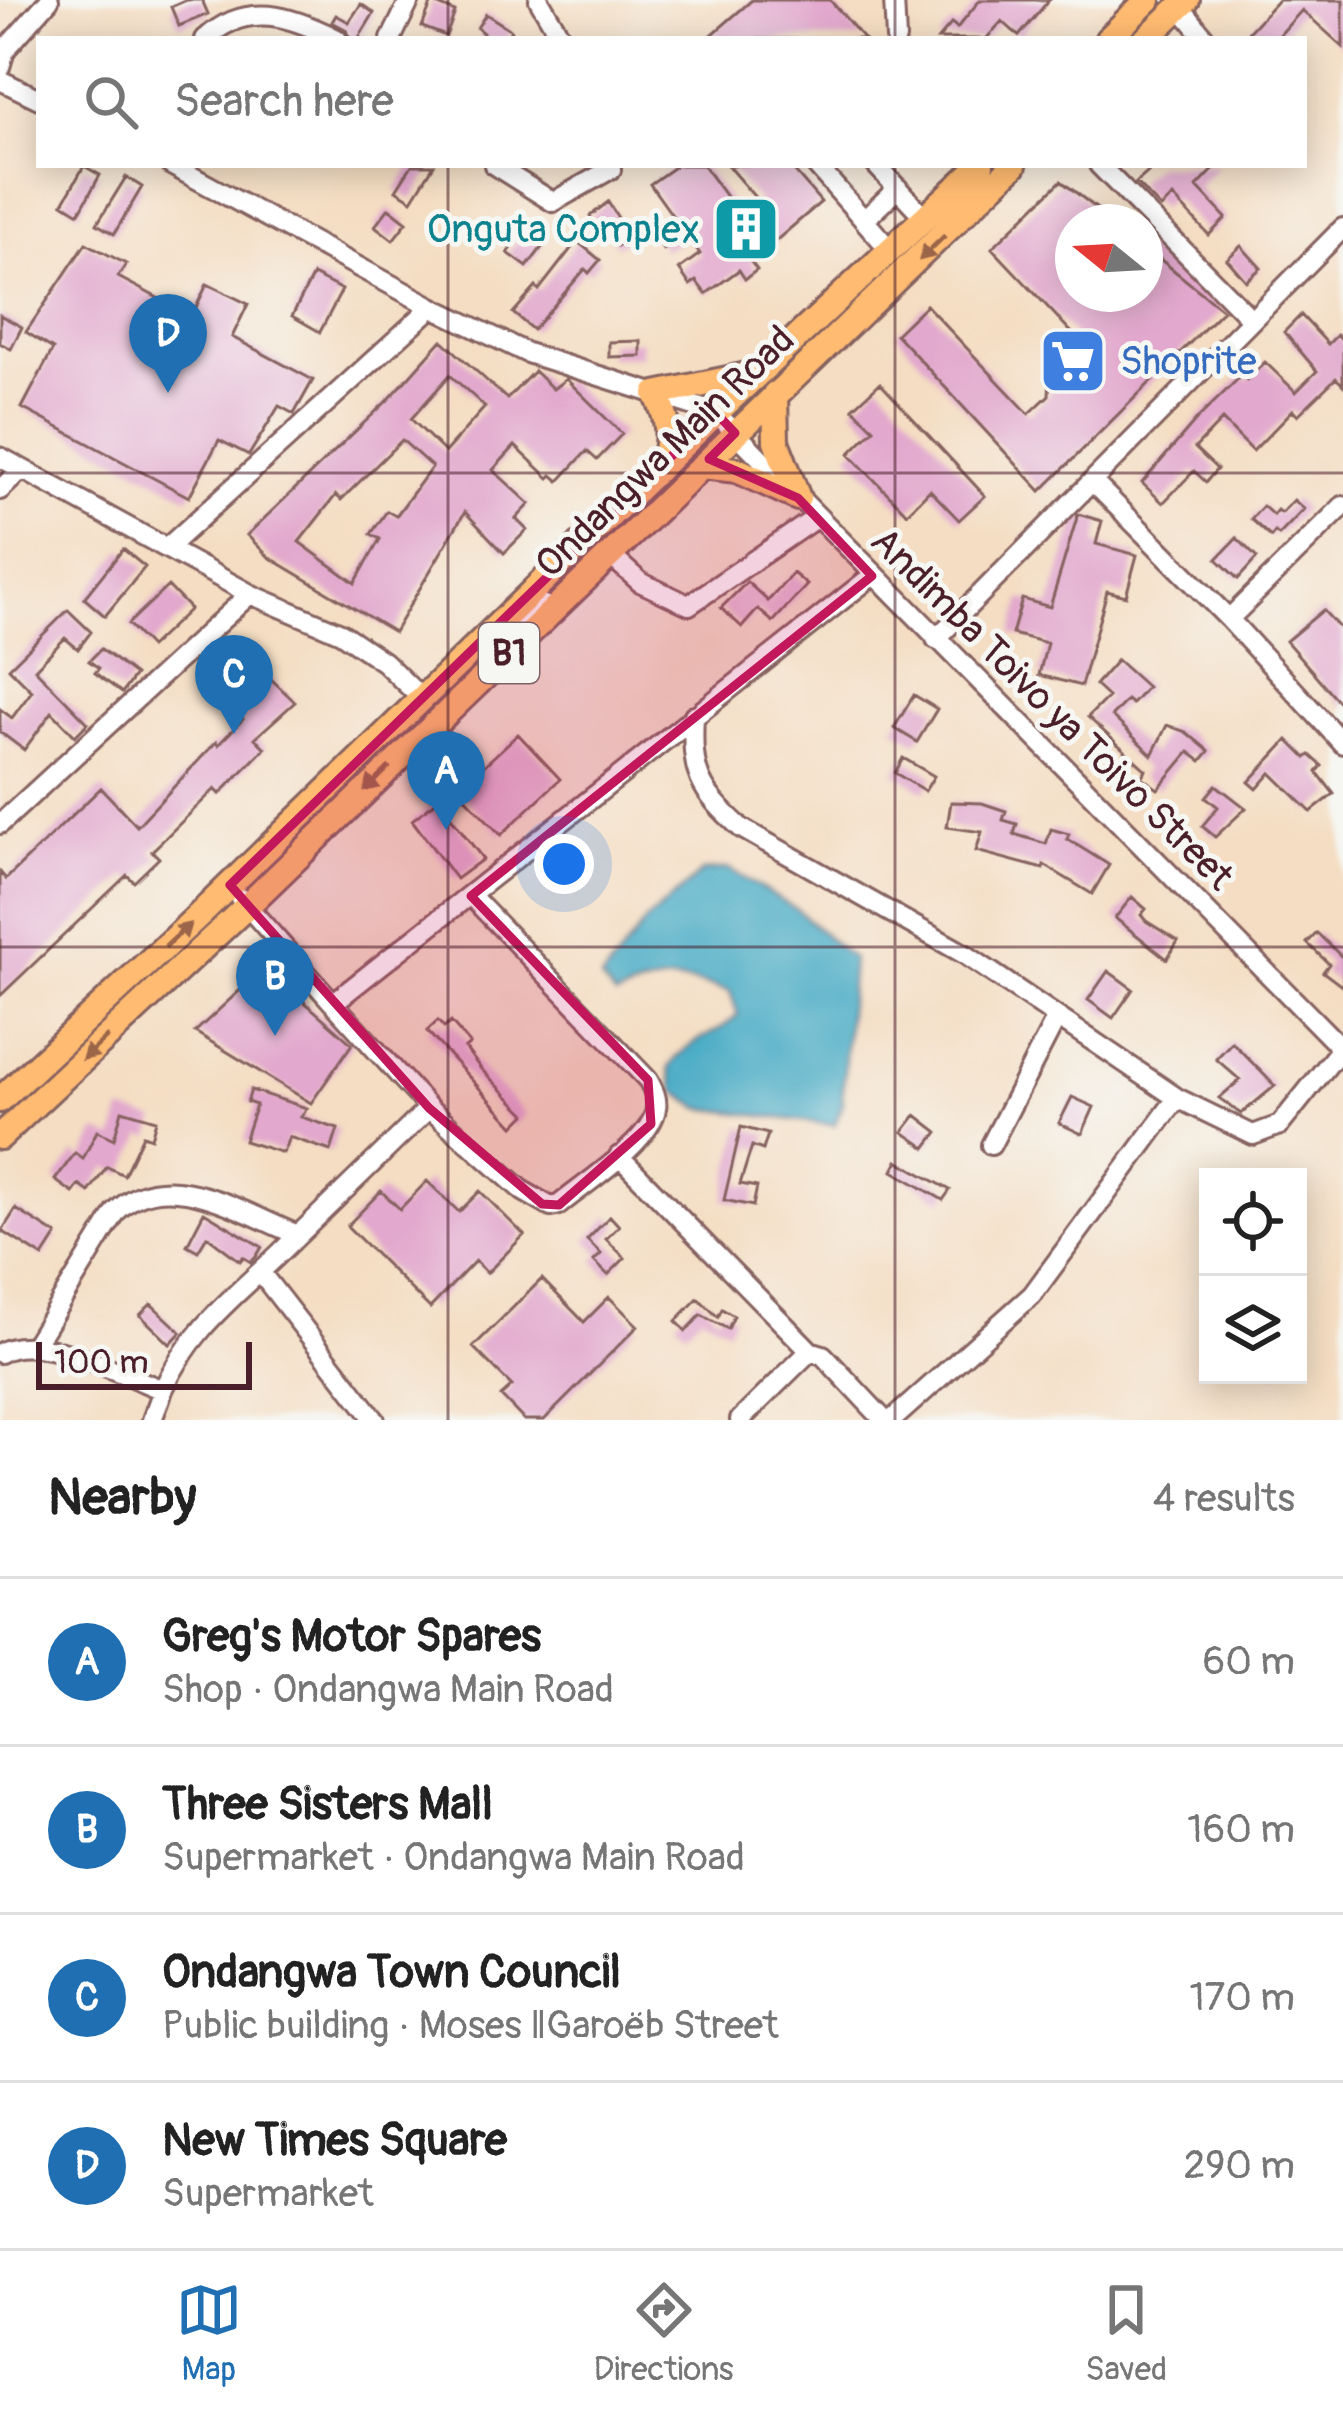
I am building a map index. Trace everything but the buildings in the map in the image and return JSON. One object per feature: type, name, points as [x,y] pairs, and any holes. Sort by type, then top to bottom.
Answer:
[{"type":"main road","points":[[1111,36],[1148,0]]},
{"type":"main road","points":[[1149,36],[1183,3]]},
{"type":"main road","name":"Ondangwa Main Road","points":[[0,1100],[230,885],[716,412],[978,168]]},
{"type":"main road","name":"Ondangwa Main Road","points":[[0,1136],[247,906],[1007,168]]},
{"type":"main road","points":[[663,465],[668,428],[656,394],[760,373]]},
{"type":"main road","points":[[776,394],[776,441],[808,508]]},
{"type":"main road","points":[[702,466],[737,470],[808,508]]},
{"type":"street","points":[[0,67],[5,50],[50,0]]},
{"type":"street","points":[[392,36],[410,0]]},
{"type":"street","points":[[539,0],[560,36]]},
{"type":"street","points":[[894,0],[896,36]]},
{"type":"street","points":[[1183,3],[1204,36]]},
{"type":"street","points":[[209,36],[224,23],[258,12],[303,22],[331,36]]},
{"type":"street","points":[[0,80],[36,98]]},
{"type":"street","points":[[177,168],[432,307],[527,353],[716,412]]},
{"type":"street","points":[[499,168],[553,202],[611,168]]},
{"type":"street","points":[[819,168],[890,250]]},
{"type":"street","points":[[879,168],[926,219]]},
{"type":"street","points":[[1102,168],[1250,318]]},
{"type":"street","points":[[864,220],[898,188]]},
{"type":"street","points":[[937,639],[1343,229]]},
{"type":"street","points":[[168,547],[432,307]]},
{"type":"street","name":"Andimba Toivo ya Toivo Street","points":[[716,412],[872,576],[1342,1048]]},
{"type":"street","points":[[0,457],[250,593],[341,633],[384,662],[422,699],[610,555],[640,582],[689,605],[808,508]]},
{"type":"street","points":[[0,490],[22,469]]},
{"type":"street","points":[[1093,482],[1229,619],[1343,744]]},
{"type":"street","points":[[1229,619],[1343,506]]},
{"type":"street","points":[[333,1003],[872,576]]},
{"type":"street","points":[[0,824],[250,593]]},
{"type":"street","points":[[694,716],[695,773],[710,800],[741,828],[966,955],[1177,1098],[1253,1135],[1266,1132],[1280,1124],[1342,1048]]},
{"type":"street","points":[[230,885],[429,1108],[523,1191],[550,1207],[559,1205],[638,1140],[657,1110],[656,1095],[648,1080],[471,896]]},
{"type":"street","points":[[991,1144],[1057,1017]]},
{"type":"street","points":[[619,1156],[810,1351],[823,1355],[888,1420],[1032,1295],[1177,1098]]},
{"type":"street","points":[[152,1420],[177,1360],[222,1302],[260,1272],[429,1108]]},
{"type":"street","points":[[33,1347],[129,1198],[148,1190],[182,1189],[298,1235]]},
{"type":"street","points":[[260,1272],[375,1420]]},
{"type":"street","points":[[0,1353],[7,1348],[33,1347],[74,1356],[164,1390]]},
{"type":"street","points":[[740,1420],[810,1351]]},
{"type":"highlighted area","points":[[716,413],[735,433],[709,459],[798,498],[872,576],[471,896],[648,1080],[651,1124],[559,1205],[542,1204],[429,1108],[230,885]]},
{"type":"water","points":[[729,869],[797,910],[852,959],[842,1103],[835,1125],[700,1108],[675,1091],[669,1068],[678,1057],[738,1015],[730,992],[672,981],[616,997],[601,980],[647,920],[703,871]]},
{"type":"place","name":"Onguta Complex","points":[[746,229]]},
{"type":"place","name":"Shoprite","points":[[1073,361]]},
{"type":"place","name":"New Times Square","points":[[168,393]]},
{"type":"place","name":"Ondangwa Town Council","points":[[234,734]]},
{"type":"place","name":"Greg's Motor Spares","points":[[446,830]]},
{"type":"place","name":"Three Sisters Mall","points":[[275,1036]]}]
